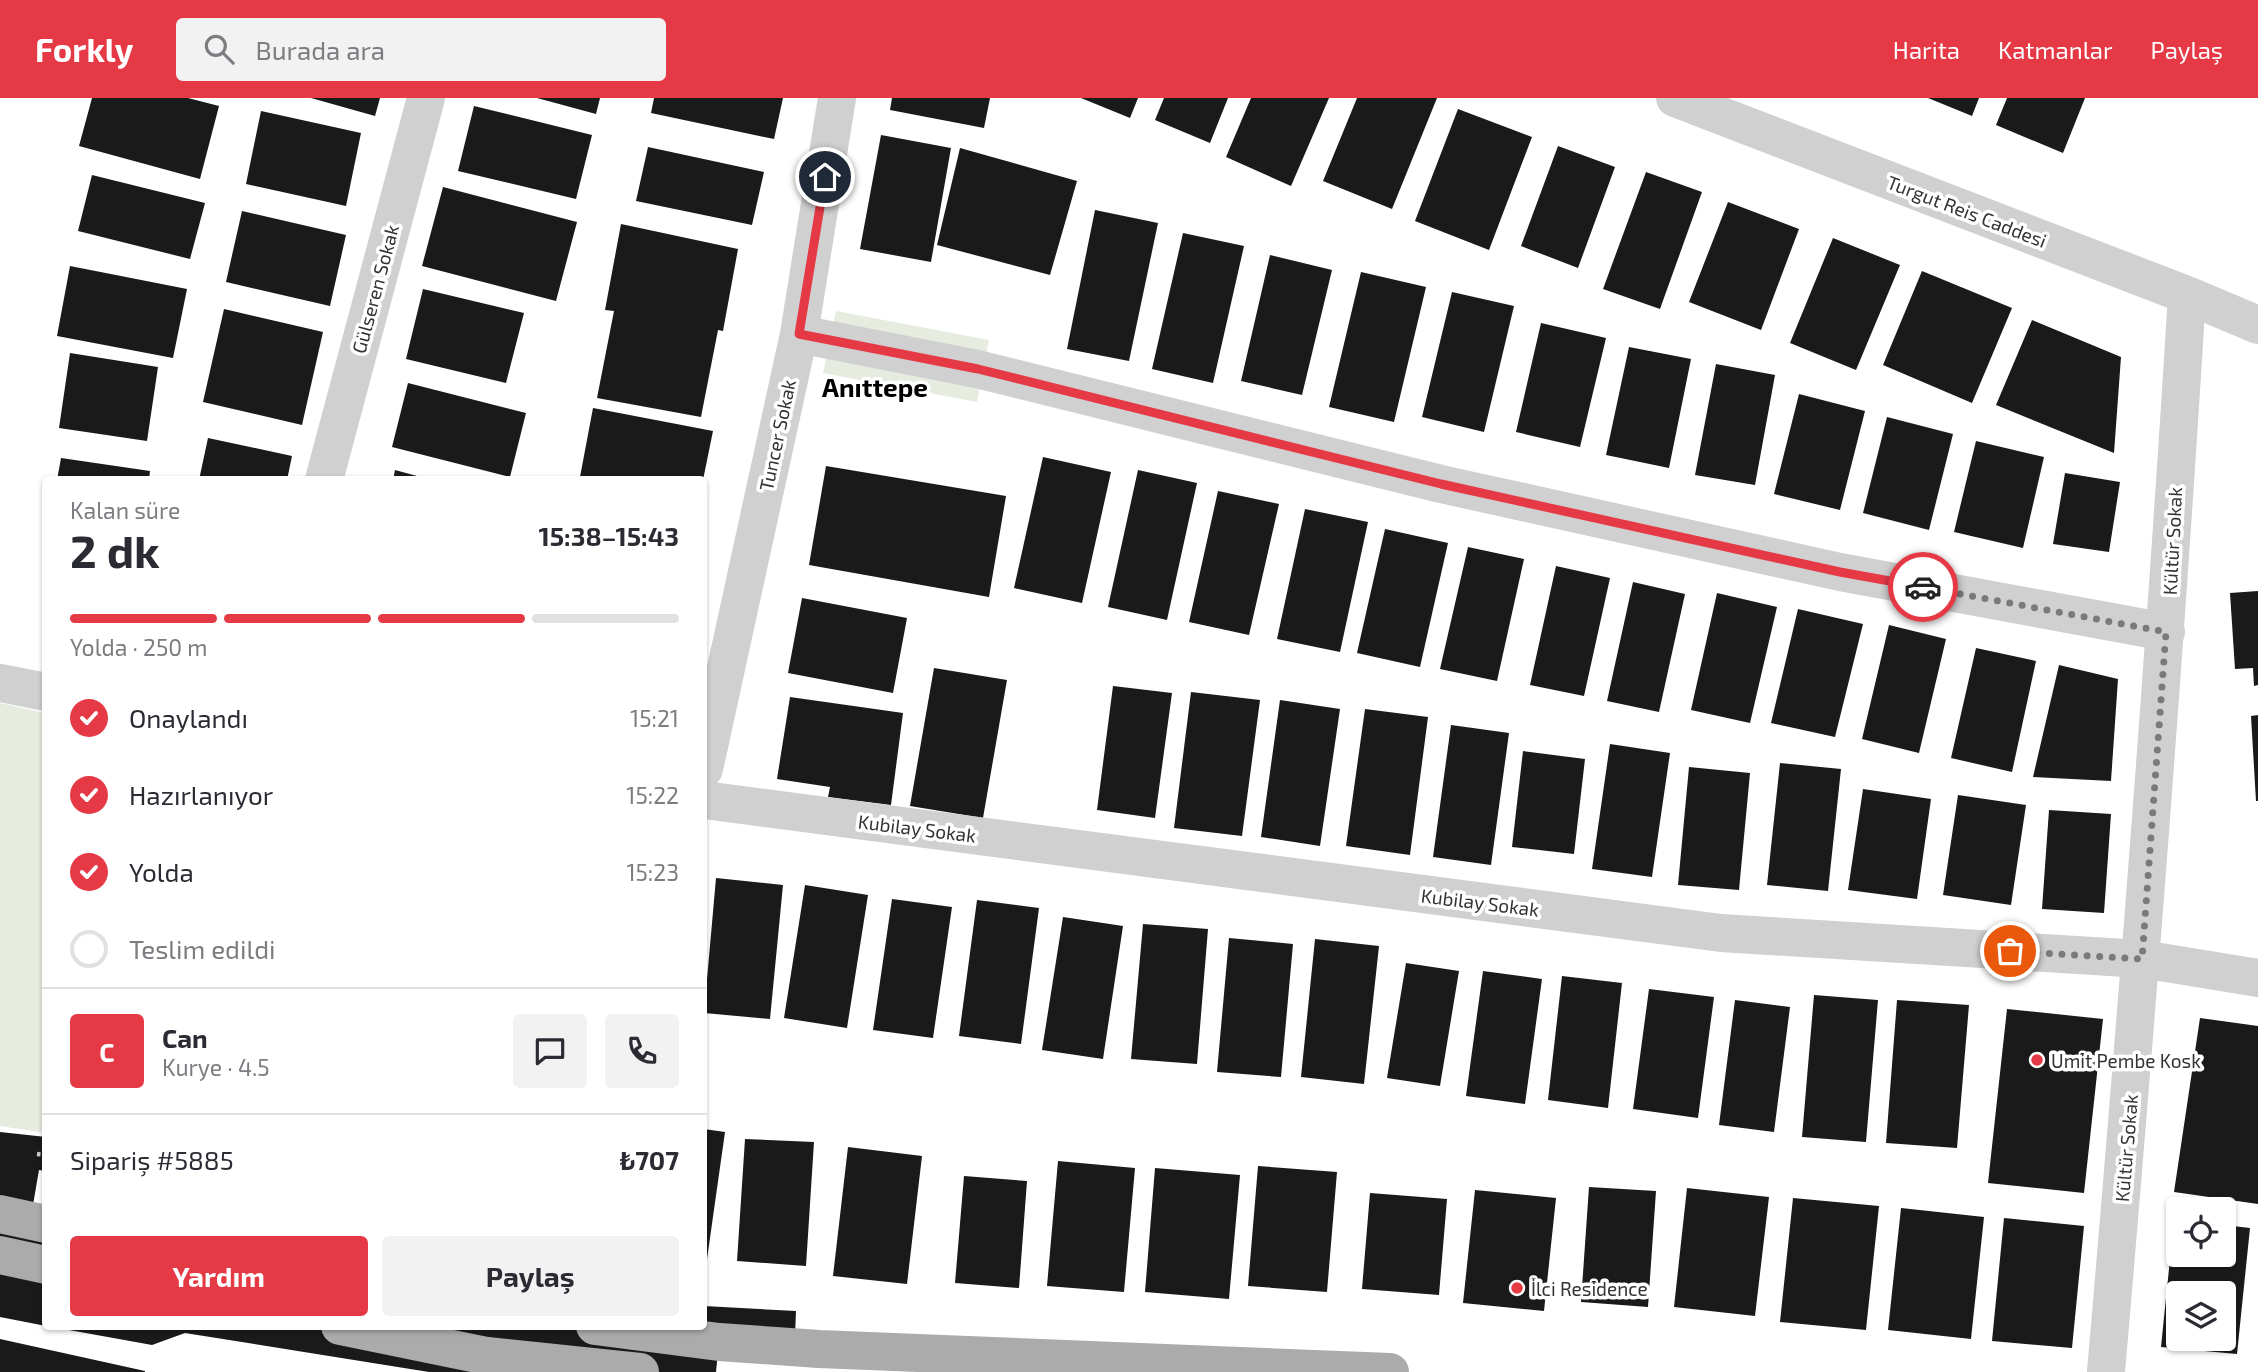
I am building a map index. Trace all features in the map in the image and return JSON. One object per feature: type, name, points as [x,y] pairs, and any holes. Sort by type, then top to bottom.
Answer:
[{"type":"main road","points":[[0,1213],[42,1223]]},
{"type":"main road","points":[[0,1255],[42,1264]]},
{"type":"main road","points":[[355,1330],[486,1364],[640,1372]]},
{"type":"main road","points":[[626,1330],[719,1342],[830,1350],[1390,1372]]},
{"type":"street","name":"Gülseren Sokak","points":[[325,476],[426,98]]},
{"type":"street","name":"Tuncer Sokak","points":[[707,755],[799,334],[837,98]]},
{"type":"street","name":"Turgut Reis Caddesi","points":[[1675,98],[2187,295],[2258,325]]},
{"type":"street","name":"Kültür Sokak","points":[[2106,1372],[2142,959],[2187,295]]},
{"type":"street","points":[[799,334],[978,369],[1441,484],[1827,569],[2166,632]]},
{"type":"street","points":[[0,683],[42,691]]},
{"type":"street","name":"Kubilay Sokak","points":[[707,800],[1721,933],[2142,959],[2258,978]]},
{"type":"path","points":[[37,1154],[42,1155]]},
{"type":"shaded area","points":[[836,311],[989,340],[977,402],[823,373]]},
{"type":"shaded area","points":[[0,703],[42,712],[42,1133],[0,1126]]},
{"type":"building","points":[[92,98],[188,98],[219,106],[200,179],[79,146]]},
{"type":"building","points":[[311,98],[380,98],[375,116]]},
{"type":"building","points":[[537,98],[600,98],[596,114]]},
{"type":"building","points":[[654,98],[783,98],[774,139],[651,113]]},
{"type":"building","points":[[892,98],[990,98],[984,128],[890,110]]},
{"type":"building","points":[[1081,98],[1138,98],[1130,118]]},
{"type":"building","points":[[1164,98],[1228,98],[1210,143],[1155,120]]},
{"type":"building","points":[[1251,98],[1329,98],[1291,186],[1226,157]]},
{"type":"building","points":[[1357,98],[1437,98],[1392,209],[1323,181]]},
{"type":"building","points":[[1928,98],[1979,98],[1972,116]]},
{"type":"building","points":[[2007,98],[2085,98],[2063,153],[1996,125]]},
{"type":"building","points":[[474,106],[592,135],[576,199],[458,171]]},
{"type":"building","points":[[1458,109],[1532,137],[1489,250],[1415,221]]},
{"type":"building","points":[[261,111],[361,133],[346,206],[246,184]]},
{"type":"building","points":[[881,135],[951,148],[931,262],[860,249]]},
{"type":"building","points":[[1558,146],[1615,167],[1578,268],[1521,246]]},
{"type":"building","points":[[648,147],[764,172],[752,225],[636,201]]},
{"type":"building","points":[[960,148],[1077,181],[1050,275],[937,245]]},
{"type":"building","points":[[1646,172],[1702,192],[1660,309],[1603,289]]},
{"type":"building","points":[[92,175],[205,203],[190,259],[78,231]]},
{"type":"building","points":[[443,187],[577,222],[556,301],[422,266]]},
{"type":"building","points":[[1728,202],[1799,229],[1761,330],[1689,302]]},
{"type":"building","points":[[1095,210],[1158,223],[1129,361],[1067,349]]},
{"type":"building","points":[[242,211],[346,235],[330,306],[226,282]]},
{"type":"building","points":[[621,224],[738,249],[723,331],[718,330],[701,417],[597,398],[614,311],[605,310]]},
{"type":"building","points":[[1183,233],[1244,246],[1213,383],[1152,369]]},
{"type":"building","points":[[1833,238],[1900,265],[1856,370],[1790,343]]},
{"type":"building","points":[[1270,255],[1332,270],[1302,395],[1241,381]]},
{"type":"building","points":[[70,266],[187,289],[173,358],[57,336]]},
{"type":"building","points":[[1922,271],[2012,308],[1972,403],[1883,365]]},
{"type":"building","points":[[1361,272],[1426,287],[1394,422],[1329,407]]},
{"type":"building","points":[[423,289],[524,313],[506,383],[406,359]]},
{"type":"building","points":[[1452,292],[1514,306],[1484,432],[1422,417]]},
{"type":"building","points":[[224,309],[323,332],[302,425],[203,402]]},
{"type":"building","points":[[2032,320],[2121,357],[2114,453],[1996,405]]},
{"type":"building","points":[[1541,323],[1606,338],[1580,447],[1516,432]]},
{"type":"building","points":[[1629,347],[1691,359],[1669,468],[1606,455]]},
{"type":"building","points":[[70,353],[158,367],[147,441],[59,428]]},
{"type":"building","points":[[1716,364],[1775,375],[1755,485],[1695,475]]},
{"type":"building","points":[[408,383],[526,413],[510,476],[392,447]]},
{"type":"building","points":[[1799,394],[1865,411],[1840,510],[1774,494]]},
{"type":"building","points":[[593,408],[713,431],[704,476],[580,476]]},
{"type":"building","points":[[1887,417],[1953,434],[1929,530],[1863,513]]},
{"type":"building","points":[[208,438],[292,456],[288,476],[200,476]]},
{"type":"building","points":[[1976,441],[2044,457],[2023,548],[1954,532]]},
{"type":"building","points":[[1043,457],[1111,472],[1082,603],[1014,588]]},
{"type":"building","points":[[61,458],[150,471],[149,476],[58,476]]},
{"type":"building","points":[[826,466],[1006,496],[989,597],[809,565]]},
{"type":"building","points":[[395,470],[417,476],[394,476]]},
{"type":"building","points":[[1138,470],[1197,483],[1167,620],[1108,607]]},
{"type":"building","points":[[2065,473],[2120,482],[2109,552],[2053,544]]},
{"type":"building","points":[[1218,491],[1279,504],[1249,635],[1189,622]]},
{"type":"building","points":[[1305,509],[1368,522],[1340,652],[1277,639]]},
{"type":"building","points":[[1385,529],[1448,543],[1420,667],[1357,653]]},
{"type":"building","points":[[1468,547],[1524,559],[1497,681],[1440,669]]},
{"type":"building","points":[[1556,566],[1610,578],[1584,696],[1530,685]]},
{"type":"building","points":[[1633,582],[1685,594],[1659,712],[1607,701]]},
{"type":"building","points":[[2258,591],[2258,685],[2254,686],[2253,668],[2235,669],[2230,593]]},
{"type":"building","points":[[1717,593],[1777,607],[1750,723],[1691,710]]},
{"type":"building","points":[[802,598],[907,618],[893,693],[788,673]]},
{"type":"building","points":[[1798,609],[1863,624],[1835,737],[1771,723]]},
{"type":"building","points":[[1889,625],[1946,639],[1919,753],[1862,739]]},
{"type":"building","points":[[1976,648],[2036,661],[2012,772],[1951,758]]},
{"type":"building","points":[[2059,665],[2118,679],[2111,781],[2033,777]]},
{"type":"building","points":[[934,668],[1007,680],[983,818],[910,806]]},
{"type":"building","points":[[1113,686],[1172,693],[1155,818],[1097,810]]},
{"type":"building","points":[[1191,692],[1260,700],[1242,836],[1174,828]]},
{"type":"building","points":[[790,697],[903,713],[891,805],[828,797],[830,787],[777,779]]},
{"type":"building","points":[[1280,700],[1340,709],[1320,846],[1261,837]]},
{"type":"building","points":[[1365,709],[1428,717],[1410,855],[1346,846]]},
{"type":"building","points":[[2258,715],[2258,801],[2256,801],[2251,716]]},
{"type":"building","points":[[1451,725],[1509,733],[1491,865],[1433,857]]},
{"type":"building","points":[[1610,744],[1670,753],[1652,877],[1592,869]]},
{"type":"building","points":[[1523,751],[1585,759],[1574,854],[1512,847]]},
{"type":"building","points":[[1780,763],[1841,769],[1828,891],[1767,885]]},
{"type":"building","points":[[1689,767],[1750,773],[1739,890],[1678,885]]},
{"type":"building","points":[[1863,789],[1931,799],[1917,899],[1848,890]]},
{"type":"building","points":[[1958,795],[2026,805],[2011,905],[1943,895]]},
{"type":"building","points":[[2049,810],[2111,814],[2104,913],[2042,909]]},
{"type":"building","points":[[716,878],[783,885],[770,1019],[707,1013],[707,979]]},
{"type":"building","points":[[805,885],[868,895],[847,1028],[784,1018]]},
{"type":"building","points":[[892,899],[952,907],[933,1038],[873,1030]]},
{"type":"building","points":[[977,900],[1039,908],[1021,1044],[959,1036]]},
{"type":"building","points":[[1063,917],[1123,926],[1103,1059],[1042,1050]]},
{"type":"building","points":[[1143,924],[1208,929],[1197,1064],[1131,1059]]},
{"type":"building","points":[[1229,938],[1293,944],[1281,1077],[1217,1072]]},
{"type":"building","points":[[1315,939],[1379,946],[1364,1084],[1301,1077]]},
{"type":"building","points":[[1406,963],[1459,971],[1440,1086],[1387,1078]]},
{"type":"building","points":[[1483,971],[1542,979],[1525,1104],[1466,1096]]},
{"type":"building","points":[[1562,976],[1622,983],[1608,1108],[1548,1100]]},
{"type":"building","points":[[1649,989],[1714,997],[1698,1118],[1633,1109]]},
{"type":"building","points":[[1814,995],[1878,1000],[1866,1142],[1802,1137]]},
{"type":"building","points":[[1735,1000],[1790,1007],[1774,1132],[1719,1125]]},
{"type":"building","points":[[1897,1000],[1969,1005],[1957,1148],[1886,1143]]},
{"type":"building","points":[[2007,1009],[2103,1019],[2084,1193],[1988,1183]]},
{"type":"building","points":[[2200,1018],[2258,1026],[2258,1204],[2236,1201],[2236,1197],[2209,1197],[2174,1192]]},
{"type":"building","points":[[707,1129],[725,1132],[707,1259]]},
{"type":"building","points":[[0,1132],[42,1137],[42,1170],[39,1170],[33,1205],[42,1206],[42,1325],[0,1317]]},
{"type":"building","points":[[745,1139],[814,1142],[806,1266],[737,1261]]},
{"type":"building","points":[[848,1147],[922,1156],[907,1284],[833,1276]]},
{"type":"building","points":[[1058,1161],[1135,1168],[1124,1292],[1047,1286]]},
{"type":"building","points":[[1258,1166],[1337,1172],[1327,1292],[1248,1286]]},
{"type":"building","points":[[1155,1168],[1240,1175],[1229,1299],[1145,1292]]},
{"type":"building","points":[[964,1176],[1027,1181],[1019,1288],[955,1283]]},
{"type":"building","points":[[1589,1187],[1656,1191],[1648,1307],[1581,1302]]},
{"type":"building","points":[[1687,1188],[1769,1197],[1755,1316],[1674,1307]]},
{"type":"building","points":[[1475,1190],[1556,1198],[1544,1311],[1463,1303]]},
{"type":"building","points":[[1370,1193],[1447,1199],[1439,1295],[1362,1289]]},
{"type":"building","points":[[1793,1198],[1879,1206],[1866,1330],[1780,1322]]},
{"type":"building","points":[[1901,1208],[1984,1217],[1971,1339],[1888,1330]]},
{"type":"building","points":[[2004,1218],[2084,1226],[2072,1348],[1992,1341]]},
{"type":"building","points":[[2236,1226],[2250,1228],[2237,1354],[2204,1351],[2236,1351],[2236,1281],[2168,1281],[2169,1267],[2236,1267]]},
{"type":"building","points":[[2166,1298],[2166,1347],[2161,1347]]},
{"type":"building","points":[[707,1306],[796,1311],[795,1336],[720,1332],[716,1372],[429,1372],[185,1333],[152,1345],[69,1330],[707,1330]]},
{"type":"building","points":[[0,1339],[145,1371],[145,1372],[0,1372]]},
{"type":"way so far","points":[[1923,587],[2166,632],[2142,959],[2010,951]]},
{"type":"place","name":"Umit Pembe Kosk","points":[[2037,1060]]},
{"type":"place","name":"İlci Residence","points":[[1517,1288]]},
{"type":"district","name":"Anıttepe","points":[[875,386]]},
{"type":"route","points":[[825,177],[799,334],[978,369],[1441,484],[1840,572],[1923,587]]}]
